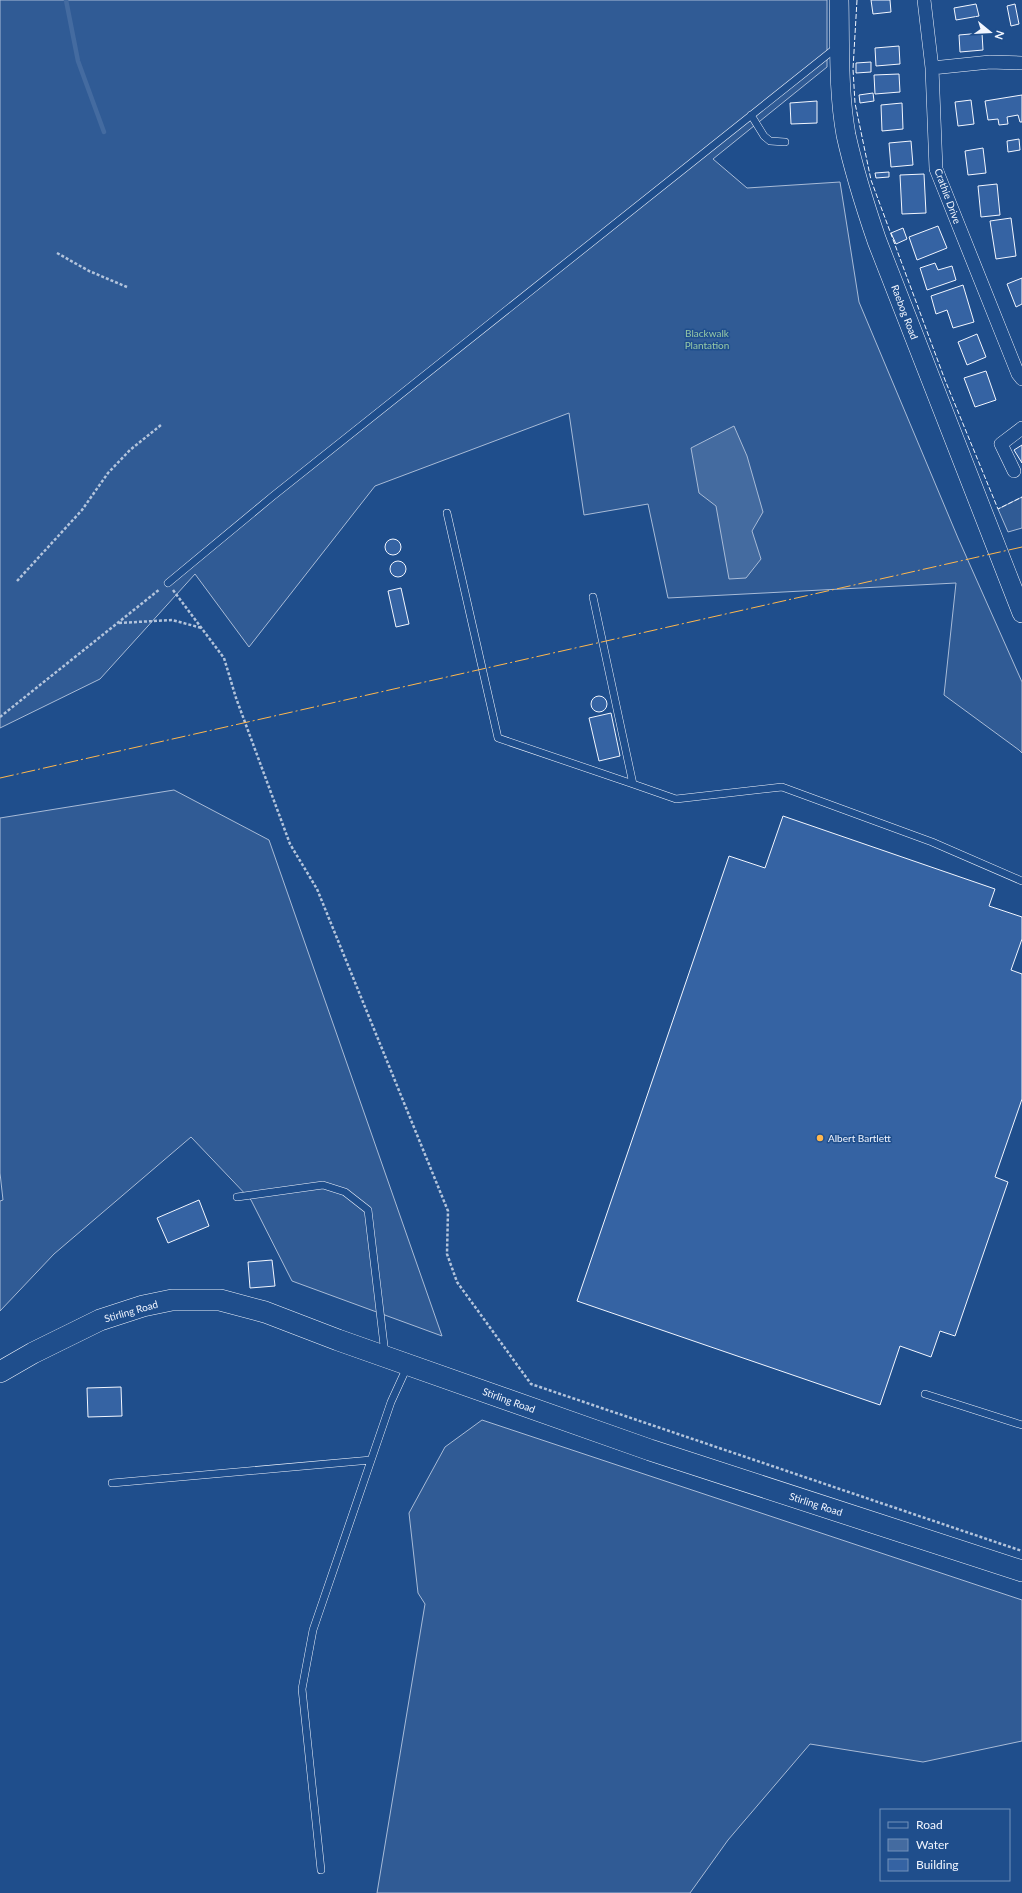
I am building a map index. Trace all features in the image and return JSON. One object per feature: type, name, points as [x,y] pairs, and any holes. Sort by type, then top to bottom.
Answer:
[{"type":"main road","name":"Raebog Road","points":[[839,0],[841,87],[846,133],[859,186],[877,241],[1022,613]]},
{"type":"main road","name":"Stirling Road","points":[[0,1372],[33,1353],[100,1320],[143,1306],[172,1300],[220,1300],[265,1312],[338,1340],[650,1450],[1022,1571]]},
{"type":"street","name":"Crathie Drive","points":[[924,0],[932,68],[936,169],[1018,374],[1022,379]]},
{"type":"street","points":[[932,68],[990,62],[1022,63]]},
{"type":"street","points":[[1014,470],[1001,444],[1022,428]]},
{"type":"lane","points":[[168,583],[279,491],[840,45]]},
{"type":"lane","points":[[751,115],[764,136],[770,141],[785,142]]},
{"type":"lane","points":[[447,513],[498,738],[676,799],[782,787],[932,842],[1022,880]]},
{"type":"lane","points":[[593,597],[633,784]]},
{"type":"lane","points":[[237,1197],[323,1185],[345,1192],[368,1210],[385,1356]]},
{"type":"lane","points":[[321,1870],[302,1689],[313,1630],[391,1402],[409,1364]]},
{"type":"lane","points":[[925,1394],[1022,1425]]},
{"type":"lane","points":[[112,1483],[371,1460]]},
{"type":"path","points":[[57,253],[89,270],[127,287]]},
{"type":"path","points":[[16,581],[82,510],[108,473],[130,450],[162,426]]},
{"type":"path","points":[[0,717],[168,583],[224,658],[236,698],[290,844],[317,889],[448,1211],[447,1254],[457,1282],[531,1384],[1022,1551]]},
{"type":"path","points":[[118,623],[172,620],[203,628]]},
{"type":"shaded area","points":[[0,0],[827,0],[827,67],[713,159],[747,188],[840,182],[859,302],[958,538],[1022,682],[1022,753],[944,695],[956,583],[668,598],[648,504],[584,515],[569,413],[375,486],[249,647],[195,574],[100,679],[0,728]]},
{"type":"shaded area","points":[[1022,497],[1022,528],[1008,532],[998,509]]},
{"type":"shaded area","points":[[174,790],[269,840],[442,1336],[292,1281],[251,1200],[191,1137],[54,1254],[0,1311],[0,1201],[3,1200],[0,1173],[0,818]]},
{"type":"shaded area","points":[[482,1420],[1022,1600],[1022,1741],[923,1762],[810,1744],[728,1840],[690,1893],[377,1893],[425,1604],[418,1593],[409,1513],[445,1447]]},
{"type":"water","points":[[734,426],[747,456],[763,512],[752,531],[761,559],[746,578],[729,579],[716,506],[699,493],[691,448]]},
{"type":"building","points":[[871,0],[890,0],[891,12],[873,14]]},
{"type":"building","points":[[976,4],[979,16],[956,20],[954,8]]},
{"type":"building","points":[[1015,4],[1019,24],[1011,26],[1007,6]]},
{"type":"building","points":[[982,33],[983,50],[960,52],[959,35]]},
{"type":"building","points":[[899,46],[900,64],[876,66],[875,48]]},
{"type":"building","points":[[871,62],[871,72],[856,73],[856,63]]},
{"type":"building","points":[[899,74],[900,92],[875,94],[874,75]]},
{"type":"building","points":[[873,93],[874,101],[860,103],[859,95]]},
{"type":"building","points":[[1022,95],[1022,122],[1020,122],[1018,115],[1007,117],[1008,124],[999,125],[998,119],[988,120],[985,101]]},
{"type":"building","points":[[971,100],[974,124],[958,126],[955,102]]},
{"type":"building","points":[[817,101],[817,123],[791,124],[790,103]]},
{"type":"building","points":[[902,103],[903,129],[882,131],[881,105]]},
{"type":"building","points":[[1019,139],[1020,150],[1008,152],[1007,141]]},
{"type":"building","points":[[911,141],[913,165],[891,167],[889,143]]},
{"type":"building","points":[[983,148],[986,173],[968,175],[965,151]]},
{"type":"building","points":[[889,172],[889,177],[876,178],[875,173]]},
{"type":"building","points":[[924,174],[926,213],[902,214],[900,175]]},
{"type":"building","points":[[997,184],[1000,215],[981,217],[978,186]]},
{"type":"building","points":[[1011,218],[1016,256],[996,259],[990,221]]},
{"type":"building","points":[[938,226],[947,248],[917,260],[909,237]]},
{"type":"building","points":[[903,228],[907,239],[896,244],[891,233]]},
{"type":"building","points":[[935,263],[938,270],[952,266],[956,280],[927,290],[920,268]]},
{"type":"building","points":[[1022,278],[1022,304],[1016,307],[1007,284]]},
{"type":"building","points":[[963,285],[974,322],[953,328],[947,310],[936,314],[931,296]]},
{"type":"building","points":[[977,334],[986,357],[967,365],[958,342]]},
{"type":"building","points":[[986,371],[996,400],[975,407],[964,378]]},
{"type":"building","points":[[1022,445],[1022,463],[1014,450]]},
{"type":"building","points":[[390,539],[396,539],[401,544],[399,553],[396,555],[390,555],[385,550],[385,544]]},
{"type":"building","points":[[395,561],[401,561],[406,566],[404,575],[401,577],[395,577],[390,572],[390,566]]},
{"type":"building","points":[[401,588],[409,624],[396,627],[388,591]]},
{"type":"building","points":[[596,696],[602,696],[607,701],[605,710],[602,712],[596,712],[591,707],[591,701]]},
{"type":"building","points":[[611,713],[620,756],[599,761],[589,718]]},
{"type":"building","name":"Albert Bartlett","points":[[783,816],[995,889],[989,906],[1022,917],[1022,939],[1011,970],[1022,974],[1022,1099],[995,1177],[1008,1182],[955,1336],[940,1331],[931,1357],[900,1346],[880,1405],[577,1301],[729,856],[765,868]]},
{"type":"building","points":[[199,1200],[209,1226],[168,1243],[157,1218]]},
{"type":"building","points":[[272,1260],[275,1286],[250,1288],[248,1262]]},
{"type":"building","points":[[121,1387],[122,1416],[88,1417],[87,1388]]},
{"type":"waterway","points":[[66,0],[78,61],[104,132]]},
{"type":"fence","points":[[857,0],[853,69],[855,103],[871,180],[945,380],[998,509],[1022,497]]},
{"type":"power","points":[[0,778],[1022,547]]},
{"type":"place","name":"Albert Bartlett","points":[[820,1138]]},
{"type":"park label","name":"Blackwalk Plantation","points":[[707,338]]}]
